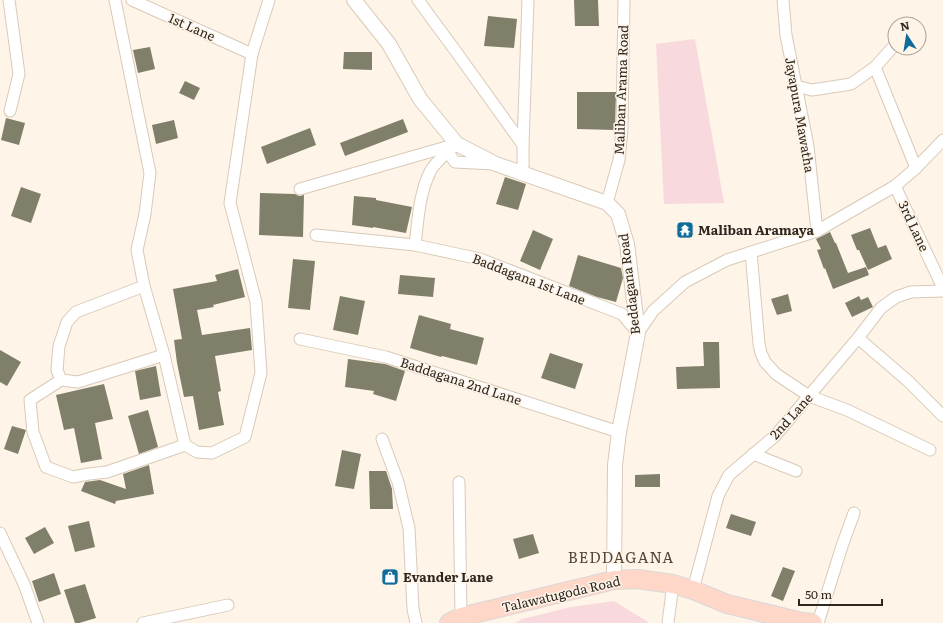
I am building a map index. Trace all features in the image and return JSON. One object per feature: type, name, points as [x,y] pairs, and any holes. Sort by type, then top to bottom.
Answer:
[{"type":"main road","name":"Talawatugoda Road","points":[[455,620],[614,580],[637,579],[673,584],[693,590],[727,604],[809,623]]},
{"type":"street","points":[[10,0],[19,74],[10,111]]},
{"type":"street","points":[[115,0],[150,173],[146,214],[137,250],[144,286],[164,355],[185,445],[197,452],[212,453],[245,438],[261,373],[256,302],[230,203],[252,54],[269,0]]},
{"type":"street","name":"1st Lane","points":[[132,0],[252,54]]},
{"type":"street","points":[[354,0],[389,44],[420,99],[452,148]]},
{"type":"street","points":[[418,0],[523,145]]},
{"type":"street","points":[[523,173],[528,0]]},
{"type":"street","name":"Maliban Arama Road","points":[[607,203],[620,160],[622,129],[624,0]]},
{"type":"street","name":"Jayapura Mawatha","points":[[782,0],[786,35],[808,146],[817,231]]},
{"type":"street","points":[[796,86],[812,90],[851,84],[875,67],[887,54]]},
{"type":"street","points":[[875,67],[916,168]]},
{"type":"street","points":[[638,332],[653,311],[685,282],[727,260],[817,231],[895,186],[916,168],[943,140]]},
{"type":"street","points":[[415,245],[422,195],[430,170],[452,148]]},
{"type":"street","points":[[300,189],[452,148],[607,203]]},
{"type":"street","name":"3rd Lane","points":[[895,186],[943,288]]},
{"type":"street","name":"Beddagana Road","points":[[607,203],[618,214],[627,244],[638,332],[619,432],[615,465],[614,580]]},
{"type":"street","name":"Baddagana 1st Lane","points":[[316,235],[415,245],[480,259],[622,314],[638,332]]},
{"type":"street","points":[[751,252],[759,344],[765,362],[776,374],[810,396],[847,410],[930,450]]},
{"type":"street","points":[[61,380],[57,370],[59,346],[68,322],[76,312],[144,286]]},
{"type":"street","name":"2nd Lane","points":[[693,590],[718,496],[729,475],[775,436],[810,396],[881,308],[896,297],[911,292],[943,291]]},
{"type":"street","points":[[858,338],[908,381],[943,416]]},
{"type":"street","name":"Baddagana 2nd Lane","points":[[300,339],[386,357],[619,432]]},
{"type":"street","points":[[164,355],[78,382],[61,380],[30,400],[33,432],[46,467],[73,477],[107,472],[185,445]]},
{"type":"street","points":[[382,439],[398,482],[408,528],[413,608],[416,623]]},
{"type":"street","points":[[753,454],[796,471]]},
{"type":"street","points":[[455,620],[460,482]]},
{"type":"street","points":[[809,623],[842,546],[854,513]]},
{"type":"street","points":[[0,533],[24,584],[38,623]]},
{"type":"street","points":[[668,623],[673,584]]},
{"type":"street","points":[[143,623],[228,606]]},
{"type":"shaded area","points":[[695,39],[724,203],[664,204],[656,44]]},
{"type":"shaded area","points":[[614,601],[648,623],[515,623],[522,619],[571,607]]},
{"type":"building","points":[[574,0],[598,0],[599,26],[575,26]]},
{"type":"building","points":[[488,16],[517,19],[514,48],[484,46]]},
{"type":"building","points":[[150,47],[155,69],[138,73],[133,50]]},
{"type":"building","points":[[344,52],[372,52],[372,70],[343,69]]},
{"type":"building","points":[[185,81],[200,88],[194,100],[179,93]]},
{"type":"building","points":[[577,92],[616,92],[615,130],[577,129]]},
{"type":"building","points":[[6,118],[25,123],[19,145],[1,140]]},
{"type":"building","points":[[403,119],[408,132],[345,156],[340,143]]},
{"type":"building","points":[[174,120],[178,138],[156,144],[152,125]]},
{"type":"building","points":[[310,128],[316,145],[267,164],[261,147]]},
{"type":"building","points":[[505,177],[526,184],[518,210],[496,204]]},
{"type":"building","points":[[21,187],[41,194],[31,223],[11,216]]},
{"type":"building","points":[[260,193],[295,194],[299,196],[304,195],[303,237],[259,235]]},
{"type":"building","points":[[354,196],[376,198],[376,200],[412,207],[406,233],[352,225]]},
{"type":"building","points":[[870,228],[878,248],[886,245],[892,259],[868,270],[851,235]]},
{"type":"building","points":[[533,230],[553,239],[540,270],[520,261]]},
{"type":"building","points":[[830,232],[848,273],[866,267],[869,275],[833,289],[817,250],[821,249],[816,239]]},
{"type":"building","points":[[578,255],[621,268],[623,278],[616,302],[597,297],[569,286]]},
{"type":"building","points":[[293,259],[315,261],[310,310],[288,308]]},
{"type":"building","points":[[238,269],[245,297],[213,305],[214,307],[197,310],[202,335],[250,328],[252,350],[215,356],[221,391],[218,392],[224,425],[199,430],[193,396],[184,397],[177,363],[174,340],[182,339],[173,289],[217,281],[215,275]]},
{"type":"building","points":[[400,275],[435,278],[433,297],[398,294]]},
{"type":"building","points":[[788,294],[792,311],[777,315],[771,299]]},
{"type":"building","points":[[340,296],[365,301],[358,335],[333,330]]},
{"type":"building","points":[[859,296],[861,300],[868,297],[873,307],[852,317],[845,303]]},
{"type":"building","points":[[419,315],[451,324],[450,329],[484,338],[477,365],[410,348]]},
{"type":"building","points":[[703,342],[719,342],[720,388],[677,389],[676,367],[704,366]]},
{"type":"building","points":[[0,350],[21,362],[7,386],[0,382]]},
{"type":"building","points":[[550,353],[583,364],[575,389],[541,378]]},
{"type":"building","points":[[348,359],[385,364],[405,371],[396,401],[373,394],[374,391],[345,387]]},
{"type":"building","points":[[156,366],[161,396],[140,400],[135,371]]},
{"type":"building","points":[[104,384],[113,419],[95,423],[102,459],[81,463],[74,428],[64,430],[56,395]]},
{"type":"building","points":[[148,410],[158,447],[139,454],[128,416]]},
{"type":"building","points":[[12,426],[26,430],[18,454],[4,449]]},
{"type":"building","points":[[342,450],[361,454],[354,489],[335,486]]},
{"type":"building","points":[[149,465],[154,494],[116,501],[115,504],[81,491],[85,482],[100,480],[126,489],[123,474]]},
{"type":"building","points":[[369,471],[386,471],[392,489],[393,509],[370,509]]},
{"type":"building","points":[[660,474],[660,487],[635,487],[635,475]]},
{"type":"building","points":[[731,514],[756,522],[751,536],[726,528]]},
{"type":"building","points":[[89,521],[95,547],[75,552],[68,526]]},
{"type":"building","points":[[45,527],[54,543],[34,554],[25,538]]},
{"type":"building","points":[[533,534],[539,553],[519,559],[513,539]]},
{"type":"building","points":[[783,567],[795,571],[783,601],[771,596]]},
{"type":"building","points":[[54,573],[61,594],[39,602],[32,581]]},
{"type":"building","points":[[85,584],[96,618],[75,623],[64,590]]},
{"type":"place","name":"Maliban Aramaya","points":[[685,230]]},
{"type":"place","name":"Evander Lane","points":[[390,577]]},
{"type":"district","name":"BEDDAGANA","points":[[621,558]]}]
